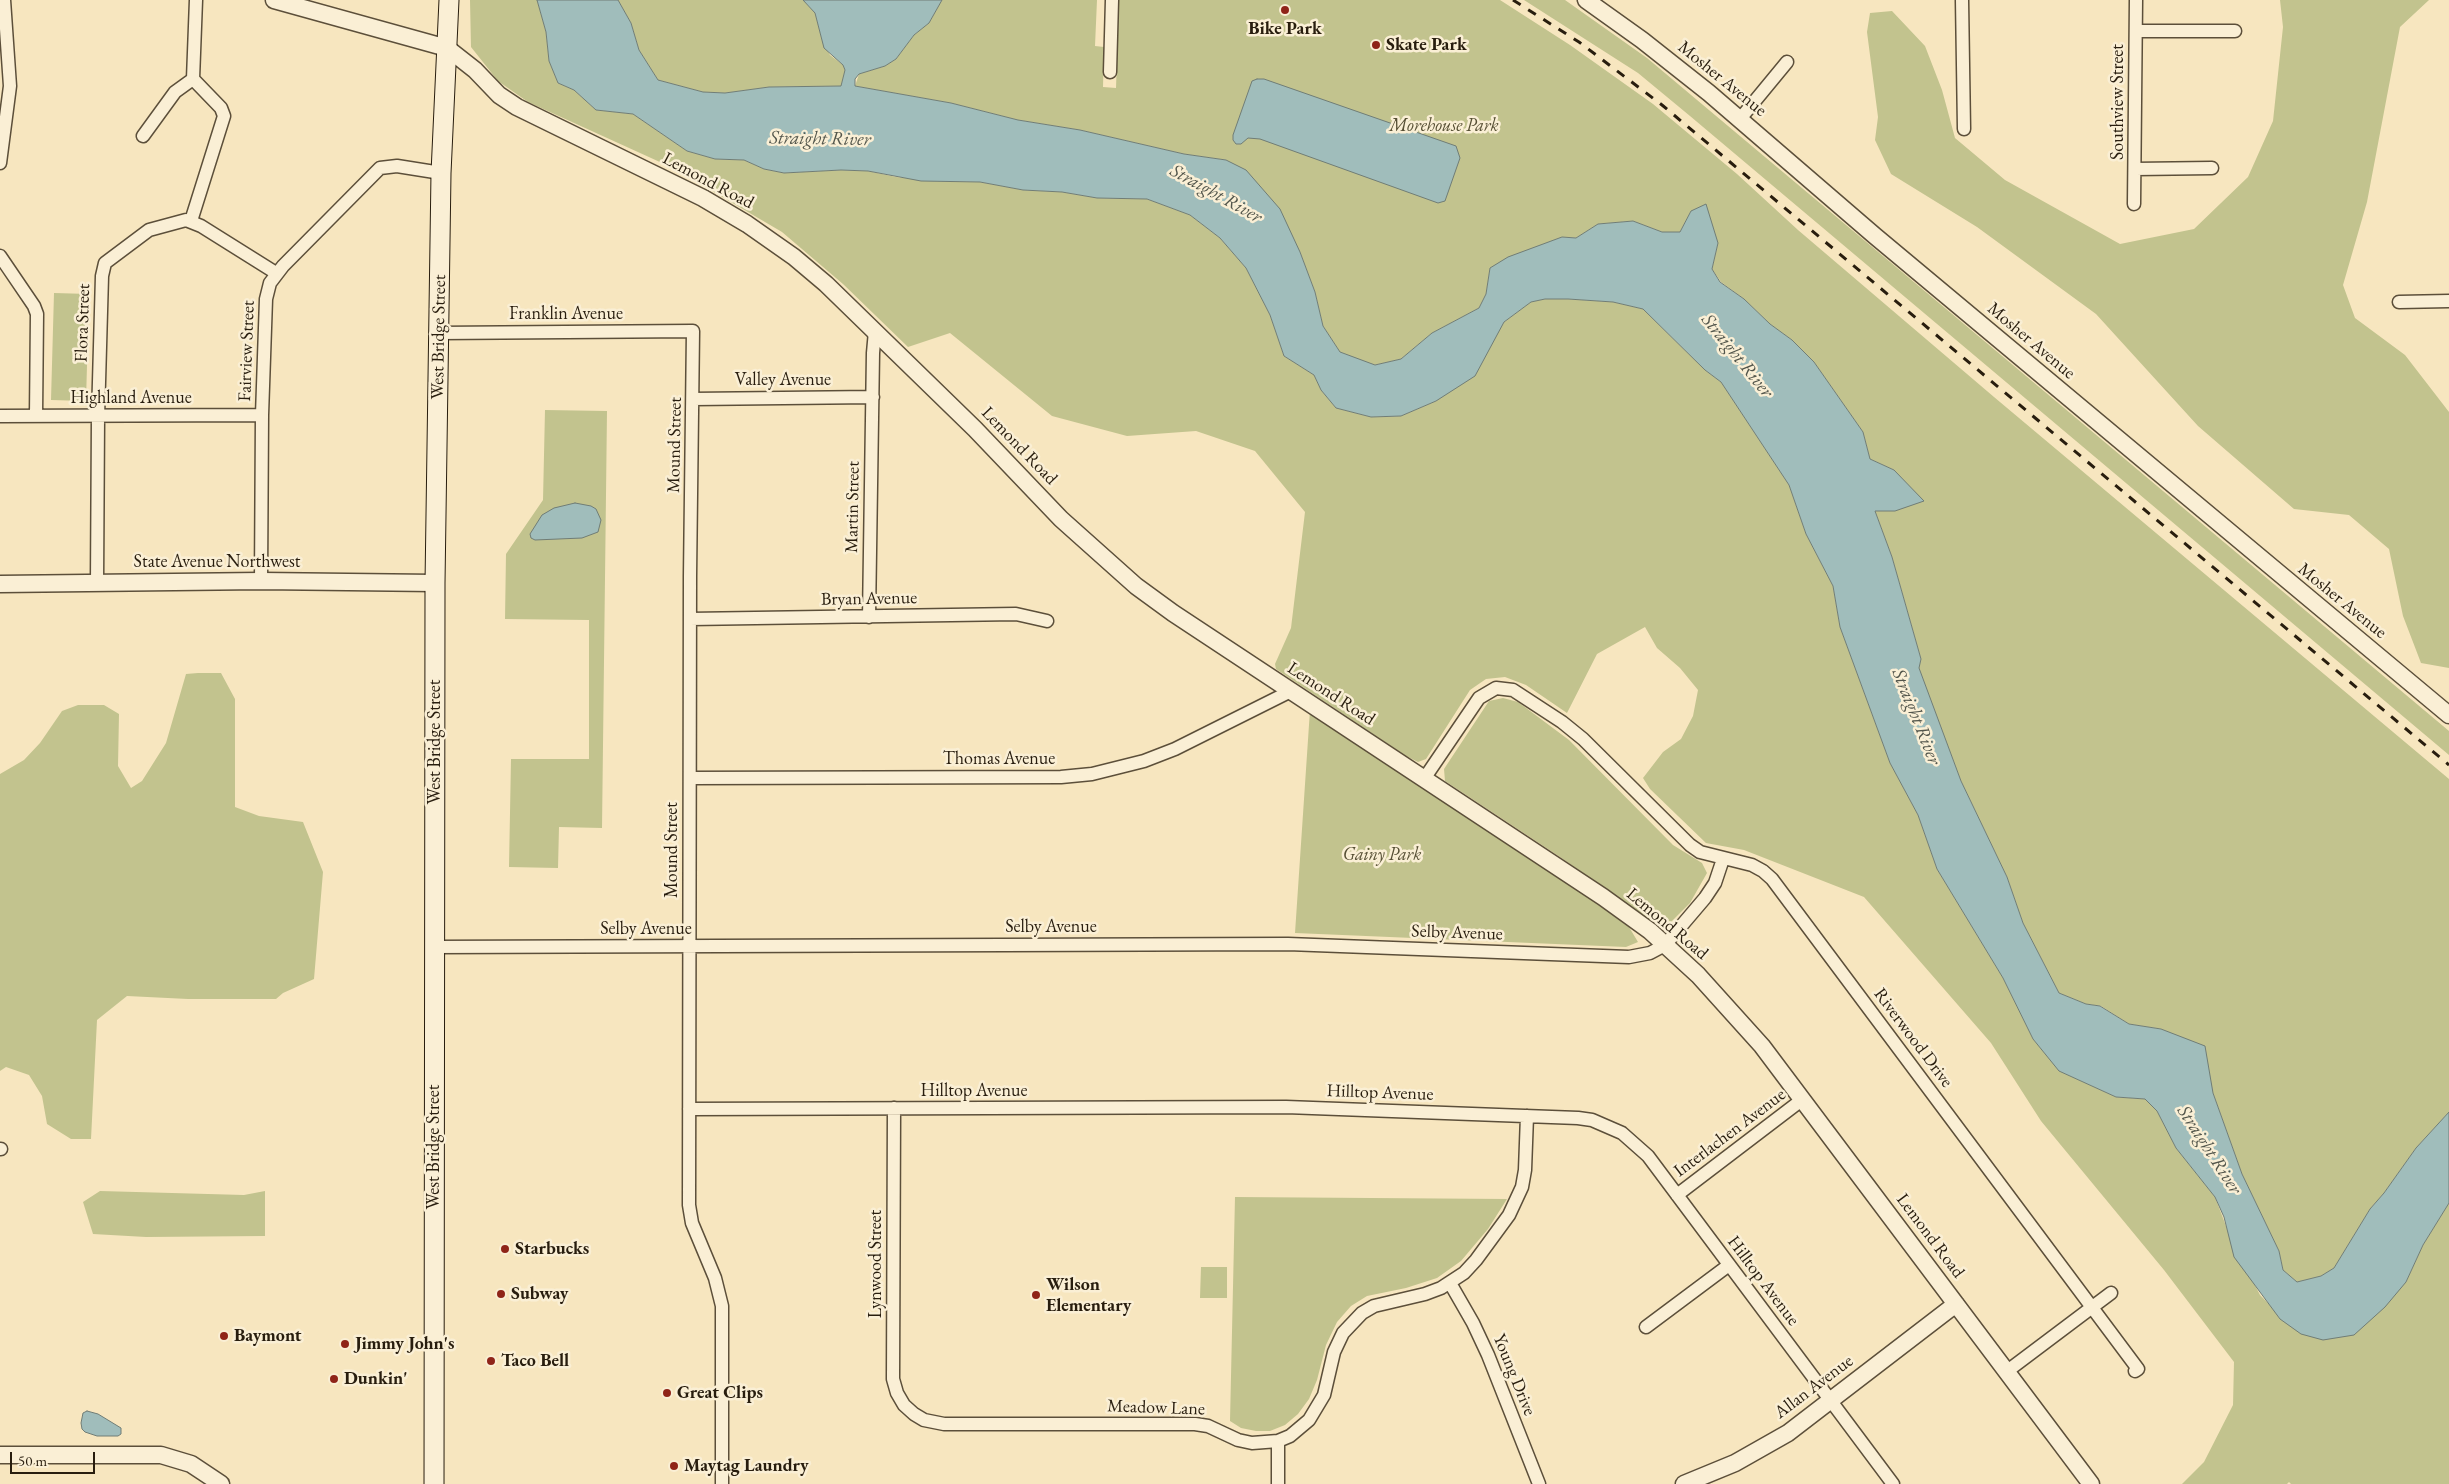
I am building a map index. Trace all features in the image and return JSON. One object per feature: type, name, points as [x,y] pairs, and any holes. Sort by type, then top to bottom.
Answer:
[{"type":"main road","name":"West Bridge Street","points":[[434,1484],[435,583],[441,174],[449,0]]},
{"type":"street","points":[[0,164],[10,86],[4,0]]},
{"type":"street","points":[[196,0],[193,79],[221,108],[224,116],[192,221],[276,273]]},
{"type":"street","points":[[274,0],[447,48]]},
{"type":"street","points":[[1110,72],[1112,0]]},
{"type":"street","name":"Mosher Avenue","points":[[1586,0],[1642,40],[1740,119],[1875,236],[2449,715]]},
{"type":"street","points":[[1962,0],[1964,129]]},
{"type":"street","name":"Southview Street","points":[[2134,204],[2136,169],[2136,0]]},
{"type":"street","points":[[2136,31],[2235,31]]},
{"type":"street","name":"Lemond Road","points":[[447,48],[475,70],[499,95],[516,107],[703,198],[747,224],[794,257],[826,284],[875,331],[1087,544],[1173,613],[1603,897],[1665,945],[1731,1009],[1803,1099],[2090,1484]]},
{"type":"street","points":[[1740,119],[1787,62]]},
{"type":"street","points":[[143,136],[175,92],[193,79]]},
{"type":"street","name":"Fairview Street","points":[[261,581],[262,415],[266,299],[270,283],[276,273],[380,168],[397,166],[441,174]]},
{"type":"street","points":[[2136,169],[2212,168]]},
{"type":"street","name":"Flora Street","points":[[96,583],[98,417],[102,276],[105,263],[149,230],[181,220],[192,221]]},
{"type":"street","points":[[0,256],[34,306],[37,314],[36,415]]},
{"type":"street","points":[[2399,302],[2449,301]]},
{"type":"street","name":"Franklin Avenue","points":[[439,333],[694,331]]},
{"type":"street","name":"Mound Street","points":[[694,331],[690,619],[689,1205],[692,1223],[716,1278],[722,1306],[722,1484]]},
{"type":"street","name":"Martin Street","points":[[869,617],[875,331]]},
{"type":"street","name":"Valley Avenue","points":[[693,399],[873,397]]},
{"type":"street","name":"Highland Avenue","points":[[0,416],[262,415]]},
{"type":"street","name":"State Avenue Northwest","points":[[0,584],[261,581],[435,583]]},
{"type":"street","name":"Bryan Avenue","points":[[690,619],[1016,614],[1047,621]]},
{"type":"street","name":"Riverwood Drive","points":[[1424,779],[1479,698],[1496,688],[1513,690],[1562,722],[1583,739],[1690,845],[1700,852],[1752,866],[1772,879],[2138,1370],[2136,1371]]},
{"type":"street","name":"Thomas Avenue","points":[[690,778],[1061,777],[1092,774],[1144,761],[1175,749],[1291,691]]},
{"type":"street","points":[[1665,945],[1706,898],[1715,882],[1723,859]]},
{"type":"street","name":"Selby Avenue","points":[[434,947],[1288,944],[1629,957],[1650,953],[1665,945]]},
{"type":"street","name":"Interlachen Avenue","points":[[1678,1195],[1803,1099]]},
{"type":"street","name":"Hilltop Avenue","points":[[689,1109],[1286,1107],[1585,1119],[1606,1125],[1622,1133],[1648,1156],[1893,1484]]},
{"type":"street","name":"Lynwood Street","points":[[894,1108],[893,1379],[897,1393],[904,1405],[914,1414]]},
{"type":"street","name":"Meadow Lane","points":[[914,1414],[924,1420],[944,1424],[1195,1424],[1208,1426],[1238,1440],[1252,1443],[1278,1441],[1300,1429],[1319,1407],[1324,1395],[1334,1352],[1352,1322],[1374,1306],[1425,1294],[1450,1283],[1476,1260],[1516,1203],[1525,1170],[1527,1116]]},
{"type":"street","points":[[1646,1327],[1729,1265]]},
{"type":"street","name":"Young Drive","points":[[1450,1283],[1474,1323],[1539,1484]]},
{"type":"street","points":[[2006,1372],[2111,1293]]},
{"type":"street","name":"Allan Avenue","points":[[1684,1484],[1762,1449],[1956,1304]]},
{"type":"street","points":[[1278,1441],[1278,1484]]},
{"type":"street","points":[[0,1455],[161,1455],[191,1464],[220,1484]]},
{"type":"green space","points":[[470,0],[537,0],[546,32],[549,61],[558,83],[574,90],[596,110],[633,114],[687,151],[715,159],[744,160],[764,169],[784,173],[841,170],[868,171],[896,177],[934,181],[980,182],[1023,190],[1062,192],[1097,198],[1147,199],[1190,215],[1220,238],[1246,268],[1270,315],[1284,356],[1314,375],[1321,390],[1336,408],[1371,417],[1401,416],[1436,401],[1493,339],[1504,322],[1531,302],[1545,299],[1568,299],[1613,302],[1643,309],[1705,370],[1721,382],[1789,485],[1806,534],[1833,586],[1840,627],[1890,763],[1918,815],[1937,869],[2003,978],[2033,1039],[2060,1071],[2116,1097],[2145,1099],[2157,1111],[2176,1148],[2215,1197],[2229,1234],[2260,1295],[2273,1308],[2280,1319],[2406,1282],[2423,1245],[2449,1203],[2449,1484],[2291,1484],[2289,1482],[2287,1484],[2182,1484],[2204,1462],[2233,1405],[2234,1362],[2164,1270],[2041,1121],[1991,1043],[1864,897],[1744,850],[1706,843],[1650,789],[1643,778],[1663,752],[1681,739],[1693,716],[1698,690],[1680,668],[1657,648],[1645,627],[1597,654],[1567,713],[1526,685],[1505,677],[1486,679],[1470,690],[1426,759],[1418,762],[1406,756],[1276,669],[1275,664],[1291,628],[1305,512],[1255,451],[1196,431],[1127,436],[1052,416],[950,333],[908,347],[843,284],[782,232],[673,168],[528,102],[498,81],[471,47]]},
{"type":"green space","points":[[618,0],[803,0],[815,13],[822,39],[830,55],[843,65],[845,70],[841,86],[769,87],[725,93],[703,92],[658,80],[639,50],[631,23]]},
{"type":"green space","name":"Morehouse Park","points":[[942,0],[1097,0],[1095,46],[1104,47],[1103,87],[1116,88],[1119,0],[1500,0],[1570,45],[1653,104],[1737,174],[1798,230],[1994,397],[2449,779],[2449,1112],[2416,1148],[2384,1193],[2370,1209],[2334,1268],[2321,1276],[2297,1282],[2283,1270],[2279,1251],[2242,1174],[2213,1093],[2161,1029],[2129,1024],[2101,1006],[2086,1004],[2059,993],[2023,923],[2007,877],[1961,781],[1918,668],[1921,659],[1892,557],[1875,511],[1895,511],[1894,470],[1870,459],[1863,432],[1814,362],[1792,340],[1770,324],[1744,299],[1721,282],[1712,269],[1718,243],[1691,211],[1680,232],[1662,232],[1633,221],[1598,224],[1576,238],[1562,237],[1490,268],[1486,294],[1479,308],[1432,333],[1401,359],[1375,365],[1362,362],[1340,352],[1323,326],[1315,292],[1300,252],[1226,160],[1184,154],[1080,130],[1018,120],[951,103],[855,86],[859,74],[885,66],[896,59],[914,35],[929,23]]},
{"type":"green space","points":[[1524,0],[1565,0],[1647,58],[2449,731],[2449,755],[1638,73]]},
{"type":"green space","points":[[2280,0],[2429,0],[2400,27],[2367,202],[2343,285],[2355,318],[2405,355],[2449,412],[2449,668],[2421,663],[2403,616],[2389,549],[2349,515],[2294,509],[2198,426],[2096,314],[1977,227],[1891,174],[1875,140],[1878,117],[1867,32],[1870,13],[1892,11],[1925,46],[1942,90],[1955,138],[2005,180],[2120,244],[2194,229],[2248,177],[2273,121],[2283,27]]},
{"type":"green space","points":[[54,293],[89,294],[86,401],[51,400]]},
{"type":"green space","points":[[545,410],[607,411],[602,828],[559,827],[558,868],[509,867],[511,759],[589,759],[589,620],[505,619],[506,554],[543,500]]},
{"type":"green space","points":[[221,673],[235,699],[235,807],[259,816],[303,822],[323,872],[314,979],[283,993],[276,999],[188,999],[127,996],[97,1020],[91,1139],[71,1139],[47,1124],[42,1096],[29,1075],[6,1067],[0,1071],[0,774],[24,760],[40,743],[62,711],[78,705],[104,705],[119,714],[118,766],[131,788],[142,781],[166,743],[186,674]]},
{"type":"green space","points":[[1503,698],[1518,702],[1569,740],[1673,845],[1702,863],[1707,873],[1690,903],[1668,925],[1655,923],[1445,781],[1444,769],[1489,701]]},
{"type":"green space","name":"Gainy Park","points":[[1310,710],[1561,877],[1629,927],[1638,942],[1626,947],[1295,933]]},
{"type":"green space","points":[[100,1191],[244,1195],[265,1191],[265,1236],[146,1237],[93,1234],[83,1202]]},
{"type":"green space","points":[[1235,1197],[1507,1199],[1488,1229],[1461,1261],[1437,1278],[1406,1288],[1367,1296],[1351,1306],[1337,1322],[1326,1345],[1317,1380],[1309,1399],[1298,1414],[1285,1425],[1270,1431],[1256,1431],[1241,1428],[1230,1421]]},
{"type":"green space","points":[[1201,1267],[1227,1267],[1227,1298],[1200,1298]]},
{"type":"water","name":"Straight River","points":[[537,0],[618,0],[631,23],[639,50],[658,80],[703,92],[725,93],[769,87],[841,86],[845,70],[843,65],[824,48],[815,13],[803,0],[942,0],[929,23],[914,35],[896,59],[885,66],[859,74],[855,79],[855,86],[951,103],[1018,120],[1080,130],[1184,154],[1226,160],[1246,170],[1280,209],[1300,252],[1315,292],[1323,326],[1340,352],[1375,365],[1401,359],[1432,333],[1479,308],[1486,294],[1490,268],[1508,257],[1562,237],[1576,238],[1598,224],[1633,221],[1662,232],[1680,232],[1691,211],[1706,204],[1718,243],[1712,269],[1720,282],[1744,299],[1770,324],[1792,340],[1814,362],[1863,432],[1870,459],[1894,470],[1924,501],[1895,511],[1875,511],[1892,557],[1921,659],[1919,668],[1961,781],[2007,877],[2023,923],[2059,993],[2086,1004],[2100,1006],[2129,1024],[2161,1029],[2205,1046],[2213,1093],[2242,1174],[2279,1251],[2283,1270],[2297,1282],[2321,1276],[2334,1268],[2370,1209],[2384,1193],[2416,1148],[2449,1112],[2449,1203],[2423,1245],[2406,1282],[2385,1307],[2354,1335],[2323,1340],[2301,1334],[2280,1319],[2234,1257],[2224,1217],[2215,1197],[2176,1148],[2157,1111],[2145,1099],[2116,1097],[2059,1071],[2033,1039],[2003,978],[1937,869],[1918,815],[1890,763],[1840,627],[1833,586],[1806,534],[1789,485],[1721,382],[1705,370],[1643,309],[1613,302],[1568,299],[1545,299],[1531,302],[1504,322],[1475,376],[1436,401],[1401,416],[1371,417],[1336,408],[1321,390],[1314,375],[1284,356],[1270,315],[1246,268],[1220,238],[1190,215],[1147,199],[1097,198],[1062,192],[1023,190],[980,182],[921,181],[868,171],[841,170],[784,173],[764,169],[744,160],[715,159],[687,151],[633,114],[596,110],[574,90],[558,83],[549,61],[546,32]]},
{"type":"water","points":[[1264,79],[1456,146],[1460,158],[1445,201],[1438,203],[1260,139],[1248,138],[1241,144],[1236,144],[1233,140],[1233,135],[1252,81]]},
{"type":"water","points":[[575,503],[591,506],[596,509],[601,520],[598,532],[582,538],[535,540],[531,538],[530,534],[542,515],[554,508]]},
{"type":"water","points":[[87,1411],[98,1414],[121,1428],[121,1434],[118,1436],[97,1436],[85,1432],[82,1429],[81,1423],[83,1413]]},
{"type":"railway","points":[[1513,0],[1579,42],[1662,105],[2449,765]]},
{"type":"place","name":"Bike Park","points":[[1285,10]]},
{"type":"place","name":"Skate Park","points":[[1376,45]]},
{"type":"place","name":"Starbucks","points":[[505,1249]]},
{"type":"place","name":"Subway","points":[[501,1294]]},
{"type":"place","name":"Wilson Elementary","points":[[1036,1295]]},
{"type":"place","name":"Baymont","points":[[224,1336]]},
{"type":"place","name":"Jimmy John's","points":[[345,1344]]},
{"type":"place","name":"Taco Bell","points":[[491,1361]]},
{"type":"place","name":"Dunkin'","points":[[334,1379]]},
{"type":"place","name":"Great Clips","points":[[667,1393]]},
{"type":"place","name":"Maytag Laundry","points":[[674,1466]]}]
